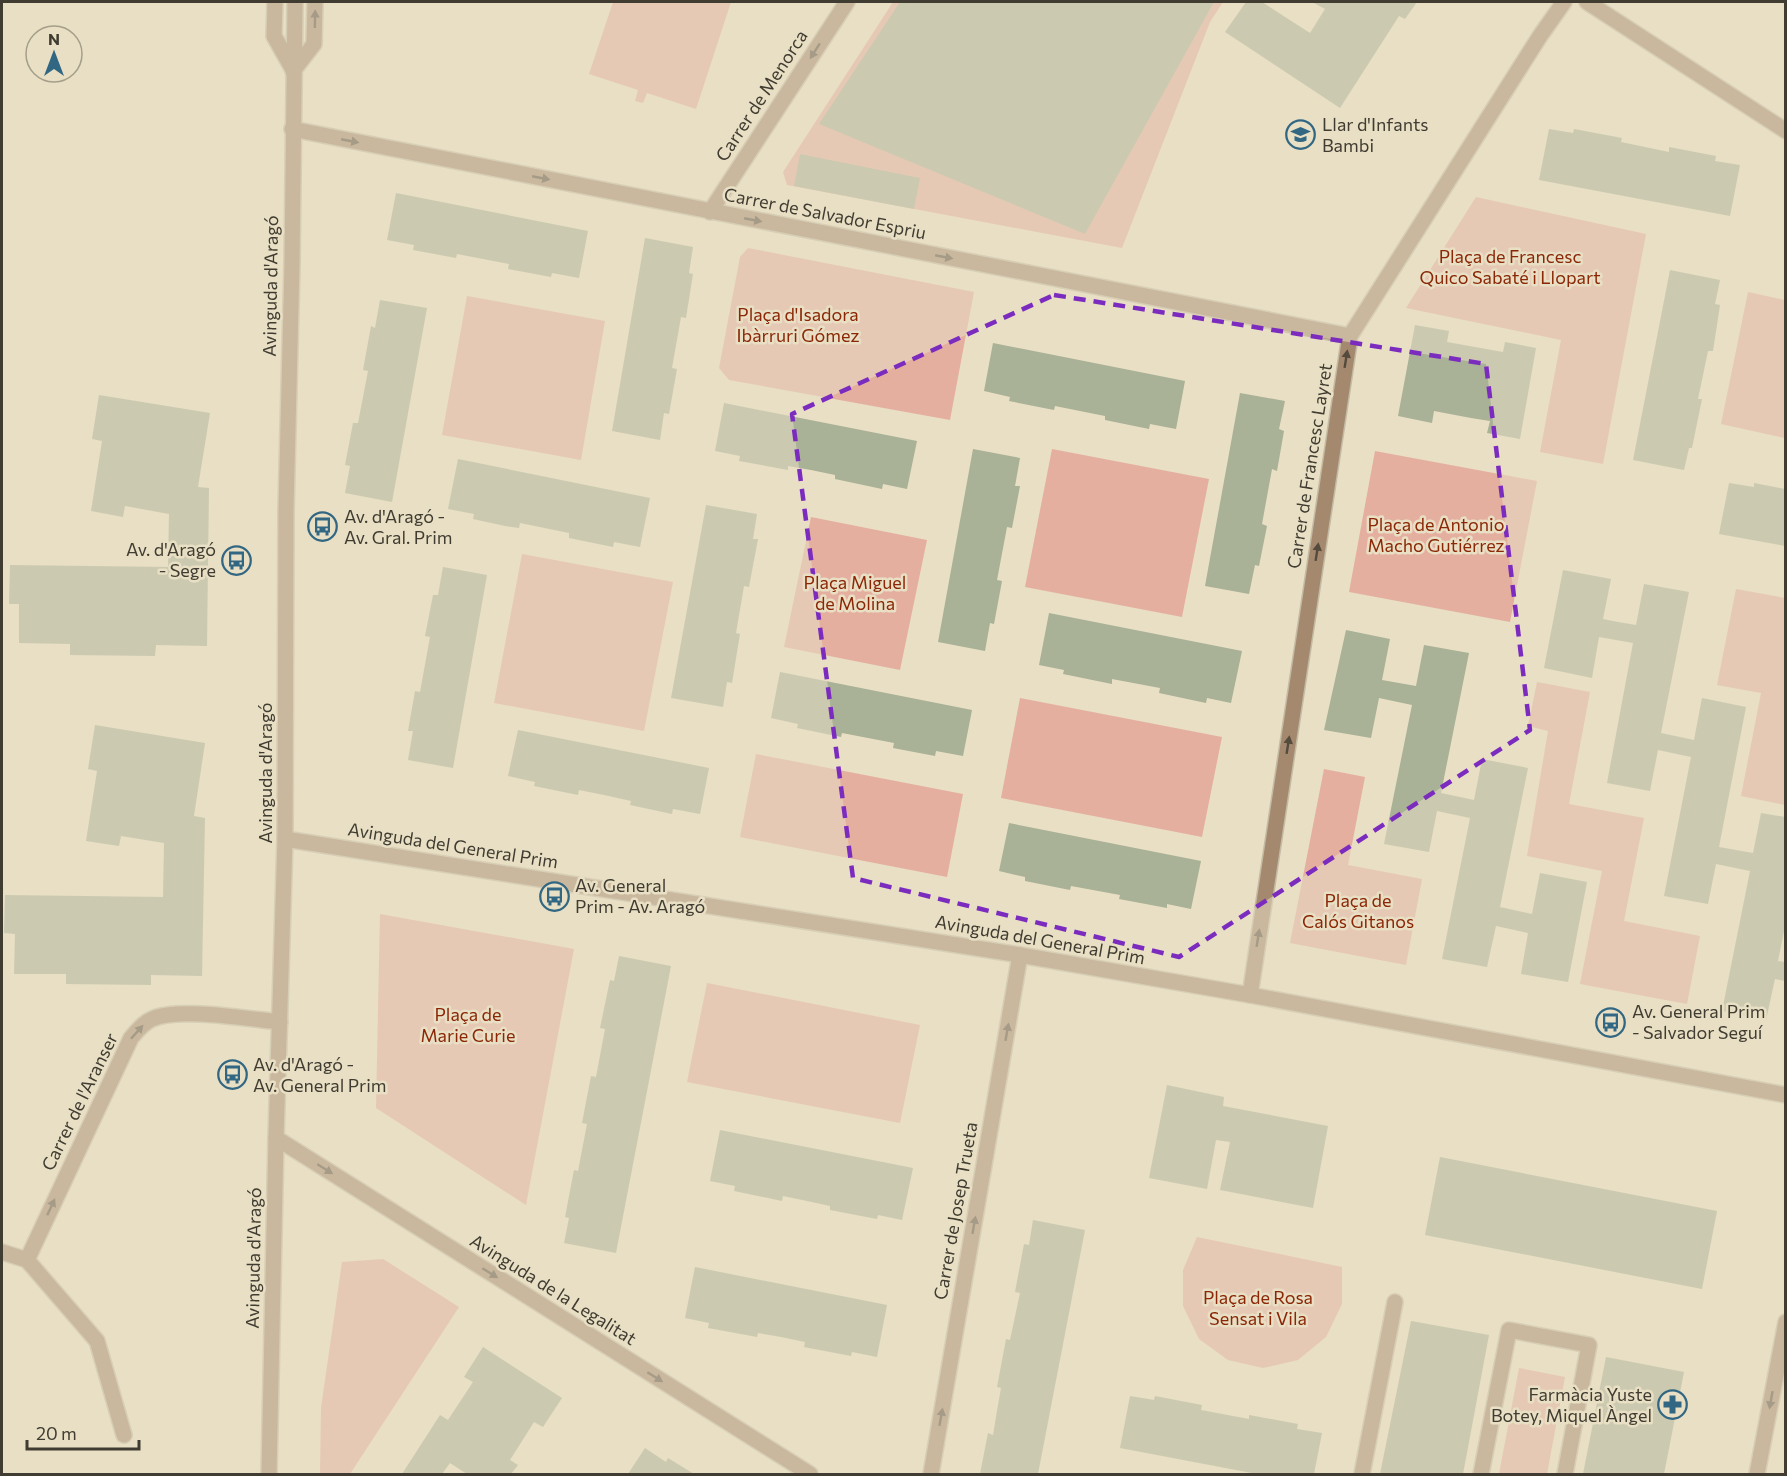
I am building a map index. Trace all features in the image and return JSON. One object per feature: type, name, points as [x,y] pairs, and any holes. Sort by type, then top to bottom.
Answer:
[{"type":"street","name":"Avinguda d'Aragó","points":[[275,2],[274,36],[293,71]]},
{"type":"street","name":"Avinguda d'Aragó","points":[[269,1474],[285,839],[286,510],[292,276],[294,2]]},
{"type":"street","points":[[293,71],[314,44],[315,2]]},
{"type":"street","name":"Carrer de Menorca","points":[[710,212],[847,2]]},
{"type":"street","name":"Carrer de Francesc Layret","points":[[1250,995],[1350,336],[1564,2]]},
{"type":"street","points":[[1587,2],[1785,131]]},
{"type":"street","name":"Carrer de Salvador Espriu","points":[[292,129],[1350,336]]},
{"type":"street","name":"Avinguda del General Prim","points":[[285,839],[1020,955],[1250,995],[1785,1095]]},
{"type":"street","name":"Carrer de Josep Trueta","points":[[931,1474],[1020,955]]},
{"type":"street","name":"Carrer de l'Aranser","points":[[27,1260],[131,1038],[140,1027],[162,1015],[196,1014],[280,1022]]},
{"type":"street","name":"Avinguda de la Legalitat","points":[[276,1138],[810,1474]]},
{"type":"street","points":[[2,1252],[27,1260],[97,1341],[124,1435]]},
{"type":"street","points":[[1362,1474],[1395,1302]]},
{"type":"street","points":[[1757,1474],[1785,1322]]},
{"type":"street","points":[[1481,1474],[1509,1330],[1589,1346],[1565,1474]]},
{"type":"highlighted area","points":[[1054,295],[1486,364],[1530,730],[1179,957],[853,878],[792,414]]},
{"type":"green space","points":[[613,2],[731,2],[696,109],[647,93],[643,103],[635,101],[638,90],[589,74]]},
{"type":"green space","points":[[893,2],[1223,2],[1210,22],[1122,248],[787,185],[783,172]]},
{"type":"green space","name":"Plaça de Francesc Quico Sabaté i Llopart","points":[[1476,197],[1646,234],[1603,464],[1540,452],[1561,340],[1406,308]]},
{"type":"green space","name":"Plaça d'Isadora Ibàrruri Gómez","points":[[748,248],[974,292],[950,420],[729,380],[719,368],[740,257]]},
{"type":"green space","points":[[1748,292],[1785,300],[1785,438],[1721,424]]},
{"type":"green space","points":[[467,296],[605,321],[581,460],[442,435]]},
{"type":"green space","points":[[1052,449],[1209,479],[1182,617],[1025,587]]},
{"type":"green space","name":"Plaça de Antonio Macho Gutiérrez","points":[[1375,451],[1537,481],[1510,622],[1349,592]]},
{"type":"green space","name":"Plaça Miguel de Molina","points":[[811,517],[927,540],[900,670],[784,647]]},
{"type":"green space","points":[[522,554],[673,582],[644,731],[494,703]]},
{"type":"green space","points":[[1736,589],[1785,598],[1785,805],[1741,796],[1761,693],[1717,685]]},
{"type":"green space","points":[[1537,682],[1590,692],[1569,804],[1644,818],[1624,921],[1700,936],[1687,1004],[1580,984],[1602,871],[1527,856],[1548,731],[1528,726]]},
{"type":"green space","points":[[1020,698],[1222,737],[1202,837],[1001,798]]},
{"type":"green space","points":[[756,754],[963,794],[947,877],[740,837]]},
{"type":"green space","name":"Plaça de Calós Gitanos","points":[[1324,769],[1365,777],[1348,865],[1422,879],[1406,965],[1290,943]]},
{"type":"green space","name":"Plaça de Marie Curie","points":[[380,914],[574,949],[526,1205],[376,1108]]},
{"type":"green space","points":[[707,983],[920,1025],[900,1123],[687,1082]]},
{"type":"green space","name":"Plaça de Rosa Sensat i Vila","points":[[1197,1237],[1342,1267],[1342,1304],[1326,1337],[1298,1360],[1263,1368],[1228,1360],[1199,1339],[1183,1306],[1183,1270]]},
{"type":"green space","points":[[383,1259],[459,1307],[350,1474],[320,1474],[321,1408],[342,1262]]},
{"type":"green space","points":[[1519,1368],[1565,1377],[1547,1474],[1499,1474]]},
{"type":"building","points":[[900,2],[1214,2],[1085,234],[819,124]]},
{"type":"building","points":[[1246,2],[1262,2],[1310,33],[1325,9],[1312,2],[1417,2],[1405,19],[1399,16],[1340,108],[1225,32]]},
{"type":"building","points":[[1549,129],[1573,133],[1574,129],[1622,138],[1621,142],[1669,152],[1669,147],[1716,156],[1715,161],[1740,165],[1730,216],[1539,180]]},
{"type":"building","points":[[800,154],[920,178],[914,209],[794,186]]},
{"type":"building","points":[[396,193],[588,231],[579,278],[552,273],[551,277],[508,269],[509,264],[457,254],[456,258],[413,250],[414,245],[387,240]]},
{"type":"building","points":[[645,238],[693,247],[689,273],[693,274],[686,318],[681,317],[672,368],[677,369],[669,414],[664,413],[660,440],[612,431]]},
{"type":"building","points":[[1670,270],[1720,280],[1715,304],[1720,305],[1713,351],[1708,351],[1698,399],[1702,399],[1692,448],[1689,448],[1684,470],[1633,460]]},
{"type":"building","points":[[380,300],[427,308],[392,502],[345,493],[350,466],[345,465],[353,423],[358,423],[368,371],[363,370],[371,326],[375,328]]},
{"type":"building","points":[[1415,325],[1449,331],[1447,342],[1503,352],[1505,342],[1536,348],[1520,439],[1487,433],[1490,421],[1434,411],[1432,423],[1398,416]]},
{"type":"building","points":[[993,343],[1185,381],[1176,429],[1150,424],[1149,429],[1105,420],[1105,416],[1055,406],[1054,410],[1009,401],[1010,397],[984,391]]},
{"type":"building","points":[[1240,393],[1285,401],[1279,429],[1284,431],[1277,471],[1272,469],[1262,524],[1267,526],[1259,566],[1255,565],[1249,594],[1205,586]]},
{"type":"building","points":[[99,395],[210,413],[198,487],[209,488],[207,646],[156,645],[155,656],[70,655],[70,644],[19,643],[19,604],[9,604],[10,565],[168,567],[169,514],[125,506],[123,517],[91,511],[102,441],[92,439]]},
{"type":"building","points":[[724,403],[917,441],[907,489],[883,484],[882,489],[835,479],[835,475],[811,470],[788,466],[788,470],[739,461],[740,456],[715,451]]},
{"type":"building","points":[[973,449],[1020,458],[1015,486],[1020,486],[1012,528],[1007,527],[997,580],[1002,581],[994,624],[990,623],[985,651],[938,642]]},
{"type":"building","points":[[458,459],[650,498],[640,547],[614,542],[613,547],[569,538],[569,533],[520,523],[519,528],[505,526],[473,519],[474,514],[448,509]]},
{"type":"building","points":[[1729,483],[1754,487],[1754,483],[1785,489],[1785,546],[1719,534]]},
{"type":"building","points":[[706,505],[757,514],[753,539],[758,539],[749,587],[744,586],[736,633],[740,634],[732,683],[727,682],[723,707],[671,698]]},
{"type":"building","points":[[443,567],[487,575],[453,768],[408,760],[413,731],[408,731],[415,691],[420,692],[430,637],[425,636],[433,595],[438,595]]},
{"type":"building","points":[[1563,570],[1611,579],[1603,619],[1618,622],[1636,625],[1644,584],[1689,592],[1661,733],[1694,740],[1702,698],[1746,707],[1719,847],[1753,853],[1761,813],[1785,817],[1785,926],[1778,961],[1785,962],[1785,981],[1775,979],[1766,1020],[1722,1011],[1750,871],[1716,864],[1708,904],[1664,896],[1691,757],[1658,750],[1650,791],[1607,783],[1633,643],[1599,637],[1592,678],[1544,668]]},
{"type":"building","points":[[1049,613],[1242,651],[1231,703],[1207,698],[1206,703],[1159,693],[1160,688],[1112,679],[1112,684],[1063,674],[1064,670],[1039,665]]},
{"type":"building","points":[[1346,630],[1390,639],[1382,680],[1416,686],[1424,645],[1469,653],[1441,793],[1474,800],[1482,759],[1528,768],[1500,907],[1532,914],[1540,873],[1587,882],[1568,982],[1521,974],[1528,933],[1496,926],[1487,967],[1442,959],[1470,818],[1437,811],[1429,852],[1384,844],[1412,705],[1379,698],[1371,738],[1324,730]]},
{"type":"building","points":[[780,672],[972,710],[963,756],[936,751],[935,756],[893,748],[894,743],[842,733],[841,737],[797,728],[798,724],[771,718]]},
{"type":"building","points":[[95,725],[205,743],[194,816],[205,818],[202,976],[151,975],[151,985],[66,984],[66,974],[14,974],[15,934],[4,933],[5,895],[163,897],[164,843],[121,836],[119,846],[86,841],[97,771],[88,769]]},
{"type":"building","points":[[518,730],[709,768],[700,814],[673,809],[672,814],[630,805],[631,801],[604,795],[579,790],[578,795],[534,786],[535,782],[508,776]]},
{"type":"building","points":[[1009,823],[1201,861],[1191,909],[1167,904],[1167,908],[1119,899],[1120,895],[1071,886],[1070,890],[1025,881],[1025,877],[999,871]]},
{"type":"building","points":[[619,956],[671,966],[616,1253],[564,1243],[569,1218],[565,1217],[574,1170],[578,1171],[587,1124],[582,1123],[591,1076],[596,1077],[605,1029],[600,1028],[610,980],[614,981]]},
{"type":"building","points":[[1167,1085],[1224,1097],[1223,1106],[1328,1126],[1313,1208],[1220,1190],[1230,1142],[1216,1140],[1207,1189],[1149,1178]]},
{"type":"building","points":[[720,1130],[913,1168],[902,1220],[878,1215],[877,1219],[830,1210],[830,1206],[783,1196],[782,1201],[734,1191],[735,1186],[710,1181]]},
{"type":"building","points":[[1440,1157],[1717,1211],[1702,1289],[1425,1235]]},
{"type":"building","points":[[1033,1220],[1085,1230],[1038,1474],[980,1474],[988,1433],[993,1435],[1001,1388],[997,1387],[1006,1339],[1010,1340],[1020,1293],[1015,1292],[1024,1244],[1029,1245]]},
{"type":"building","points":[[695,1267],[887,1305],[877,1357],[852,1352],[851,1356],[804,1347],[805,1342],[758,1333],[757,1337],[708,1328],[709,1323],[685,1318]]},
{"type":"building","points":[[1411,1321],[1489,1335],[1463,1474],[1380,1474]]},
{"type":"building","points":[[483,1347],[562,1398],[543,1427],[534,1422],[510,1460],[518,1465],[511,1474],[467,1474],[450,1463],[442,1474],[402,1474],[440,1415],[448,1420],[473,1382],[464,1377]]},
{"type":"building","points":[[1606,1357],[1684,1372],[1664,1474],[1583,1474]]},
{"type":"building","points":[[1130,1396],[1154,1400],[1155,1396],[1202,1405],[1201,1410],[1249,1419],[1249,1415],[1298,1424],[1297,1429],[1322,1433],[1314,1474],[1257,1474],[1120,1448]]},
{"type":"building","points":[[645,1448],[666,1462],[668,1458],[694,1474],[628,1474]]},
{"type":"place","name":"Llar d'Infants Bambi","points":[[1301,135]]},
{"type":"place","name":"Av. d'Aragó - Av. Gral. Prim","points":[[323,527]]},
{"type":"place","name":"Av. d'Aragó - Segre","points":[[237,560]]},
{"type":"place","name":"Av. General Prim - Av. Aragó","points":[[554,896]]},
{"type":"place","name":"Av. General Prim - Salvador Seguí","points":[[1611,1022]]},
{"type":"place","name":"Av. d'Aragó - Av. General Prim","points":[[232,1075]]},
{"type":"place","name":"Farmàcia Yuste Botey, Miquel Àngel","points":[[1673,1405]]}]
